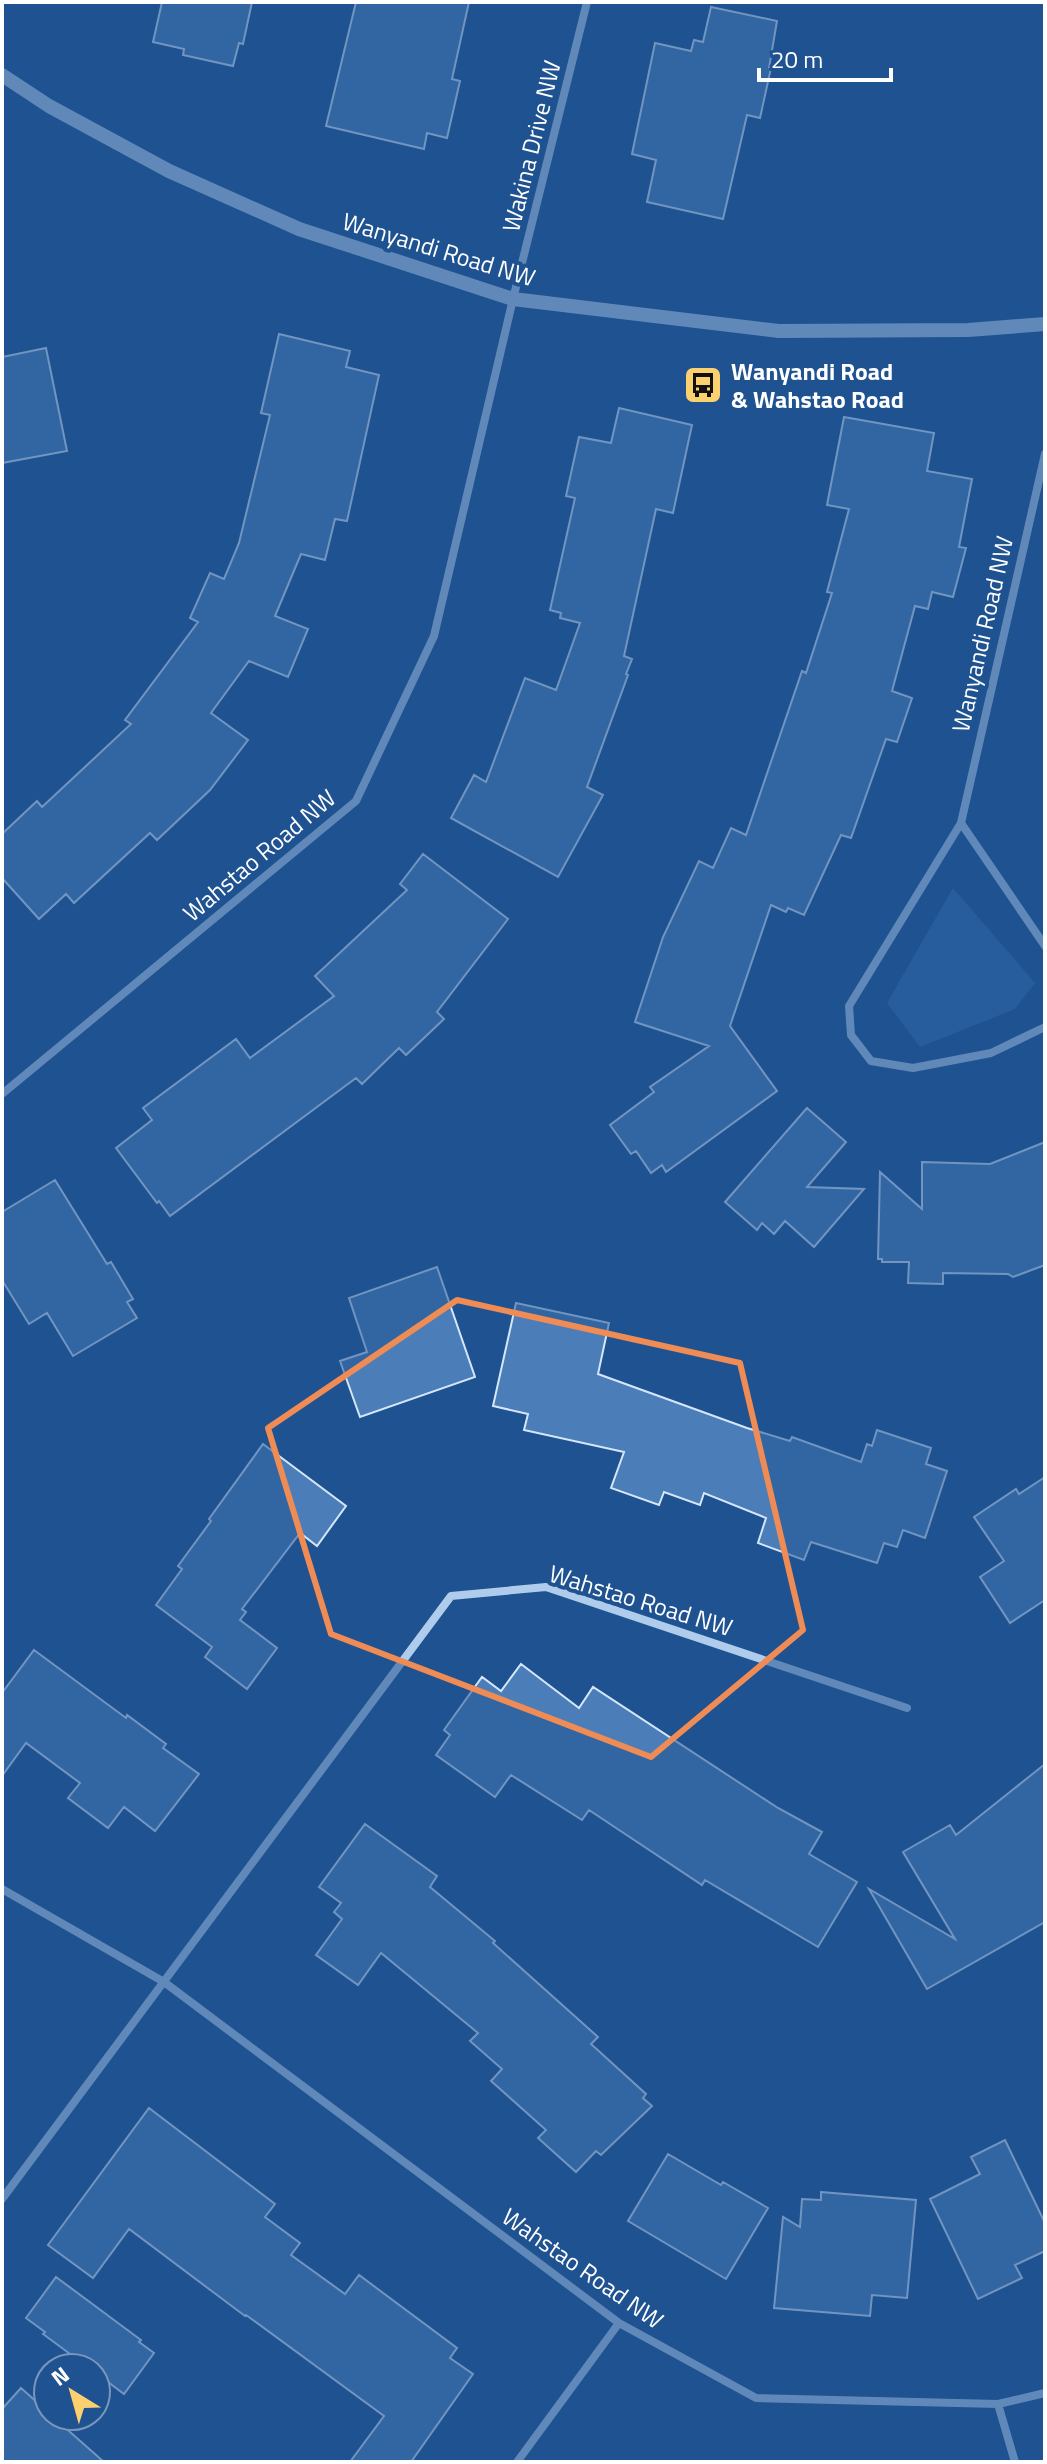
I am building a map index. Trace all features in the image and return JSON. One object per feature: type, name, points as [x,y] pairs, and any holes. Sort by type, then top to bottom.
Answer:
[{"type":"street","name":"Wakina Drive NW","points":[[513,299],[587,2]]},
{"type":"street","name":"Wanyandi Road NW","points":[[2,75],[49,106],[212,191],[299,229],[513,299],[779,331],[968,330],[1045,324]]},
{"type":"street","name":"Wahstao Road NW","points":[[2,1094],[356,801],[434,636],[513,299]]},
{"type":"street","name":"Wanyandi Road NW","points":[[1045,454],[961,823],[849,1006],[851,1035],[871,1061],[913,1068],[991,1053],[1045,1027]]},
{"type":"street","points":[[961,823],[1045,946]]},
{"type":"street","name":"Wahstao Road NW","points":[[2,2199],[451,1596],[546,1587],[907,1708]]},
{"type":"street","name":"Wahstao Road NW","points":[[2,1889],[164,1982],[619,2323],[756,2398],[998,2404],[1045,2393]]},
{"type":"street","points":[[517,2462],[619,2323]]},
{"type":"street","points":[[998,2404],[1015,2462]]},
{"type":"highlighted area","points":[[457,1300],[740,1363],[803,1630],[651,1757],[331,1634],[268,1428]]},
{"type":"shaded area","points":[[953,888],[1035,983],[1015,1009],[920,1047],[887,1003]]},
{"type":"building","points":[[162,2],[252,2],[243,44],[239,43],[233,66],[183,55],[184,49],[153,42]]},
{"type":"building","points":[[356,2],[469,2],[452,79],[460,81],[447,138],[427,133],[424,149],[326,126]]},
{"type":"building","points":[[711,7],[777,21],[760,118],[747,115],[723,219],[647,202],[656,160],[632,154],[655,43],[691,51],[694,40],[703,42]]},
{"type":"building","points":[[279,334],[350,351],[346,367],[379,375],[347,521],[335,519],[325,560],[301,554],[275,616],[308,629],[288,677],[249,661],[211,713],[248,740],[210,790],[157,840],[150,833],[74,903],[66,894],[39,919],[2,878],[2,834],[37,801],[42,807],[131,724],[125,720],[198,622],[190,618],[210,573],[224,579],[239,543],[270,415],[261,413]]},
{"type":"building","points":[[46,348],[67,451],[2,463],[2,357]]},
{"type":"building","points":[[619,408],[692,425],[673,513],[656,509],[624,656],[632,659],[587,787],[603,795],[558,877],[451,818],[474,775],[486,782],[525,678],[556,690],[580,623],[560,618],[561,613],[550,610],[575,498],[566,496],[579,437],[611,443]]},
{"type":"building","points":[[844,417],[934,433],[927,471],[972,479],[959,547],[966,548],[953,597],[932,592],[928,609],[915,606],[892,691],[912,698],[897,742],[886,739],[851,838],[841,835],[804,915],[771,905],[730,1026],[777,1091],[666,1172],[662,1165],[651,1173],[636,1151],[631,1154],[610,1125],[654,1092],[650,1087],[709,1046],[635,1022],[663,937],[699,861],[713,868],[731,828],[746,835],[802,671],[806,673],[832,593],[827,592],[849,509],[827,505]]},
{"type":"building","points":[[423,854],[508,919],[437,1012],[444,1019],[406,1055],[399,1048],[362,1084],[356,1078],[170,1216],[116,1148],[152,1120],[143,1108],[236,1039],[250,1058],[334,996],[315,976],[407,890],[400,884]]},
{"type":"building","points":[[807,1108],[846,1142],[807,1187],[864,1189],[814,1247],[785,1221],[774,1234],[762,1223],[757,1230],[725,1202]]},
{"type":"building","points":[[1045,1142],[1045,1265],[1013,1277],[1008,1274],[943,1273],[943,1284],[908,1283],[909,1262],[882,1262],[878,1259],[880,1172],[922,1209],[922,1162],[990,1164]]},
{"type":"building","points":[[55,1180],[107,1264],[111,1262],[133,1299],[127,1302],[137,1318],[73,1356],[47,1313],[29,1324],[2,1280],[2,1212]]},
{"type":"building","points":[[437,1267],[475,1377],[360,1417],[340,1361],[367,1352],[349,1298]]},
{"type":"building","points":[[516,1303],[609,1323],[598,1374],[747,1428],[790,1441],[792,1437],[861,1462],[867,1444],[872,1446],[877,1430],[931,1448],[926,1464],[947,1471],[925,1538],[903,1530],[897,1547],[884,1543],[877,1563],[811,1542],[804,1560],[758,1543],[766,1518],[704,1493],[700,1505],[664,1492],[659,1505],[611,1488],[624,1452],[524,1430],[528,1414],[493,1406]]},
{"type":"building","points":[[263,1444],[346,1506],[317,1546],[300,1533],[242,1609],[246,1612],[240,1620],[277,1648],[247,1689],[205,1657],[212,1647],[156,1605],[182,1569],[178,1566],[211,1521],[209,1519]]},
{"type":"building","points":[[1045,1477],[1045,1600],[1010,1623],[980,1577],[1004,1561],[974,1517],[1016,1489],[1019,1494]]},
{"type":"building","points":[[34,1650],[166,1744],[163,1748],[199,1774],[155,1831],[124,1807],[108,1828],[68,1798],[80,1783],[26,1743],[2,1776],[2,1693]]},
{"type":"building","points":[[521,1664],[579,1708],[593,1687],[778,1808],[822,1832],[809,1854],[857,1882],[818,1947],[705,1880],[702,1885],[589,1810],[582,1820],[511,1775],[495,1797],[436,1755],[450,1735],[444,1730],[482,1677],[501,1691]]},
{"type":"building","points":[[1045,1764],[1045,1922],[927,1989],[869,1889],[955,1939],[903,1852],[950,1825],[956,1835]]},
{"type":"building","points":[[365,1824],[437,1876],[430,1887],[495,1941],[493,1943],[598,2037],[591,2044],[646,2094],[643,2098],[652,2106],[601,2155],[596,2151],[576,2172],[538,2138],[546,2130],[491,2081],[502,2069],[470,2041],[478,2033],[381,1953],[358,1985],[316,1955],[342,1919],[334,1912],[341,1903],[319,1887]]},
{"type":"building","points":[[149,2108],[275,2204],[265,2217],[300,2243],[291,2255],[345,2294],[359,2275],[457,2348],[450,2358],[473,2374],[411,2462],[350,2462],[384,2416],[129,2229],[93,2278],[48,2245]]},
{"type":"building","points":[[1005,2140],[1045,2223],[1045,2251],[1015,2265],[1022,2278],[978,2299],[930,2199],[980,2174],[971,2157]]},
{"type":"building","points":[[668,2154],[768,2208],[726,2279],[628,2221]]},
{"type":"building","points":[[821,2192],[916,2200],[907,2298],[872,2295],[870,2316],[774,2308],[783,2217],[800,2227],[802,2199],[821,2200]]},
{"type":"building","points":[[56,2277],[154,2353],[124,2394],[112,2385],[112,2352],[67,2352],[26,2318]]},
{"type":"building","points":[[21,2388],[32,2398],[32,2432],[70,2432],[104,2462],[2,2462],[2,2409]]},
{"type":"place","name":"Wanyandi Road & Wahstao Road","points":[[703,385]]}]
